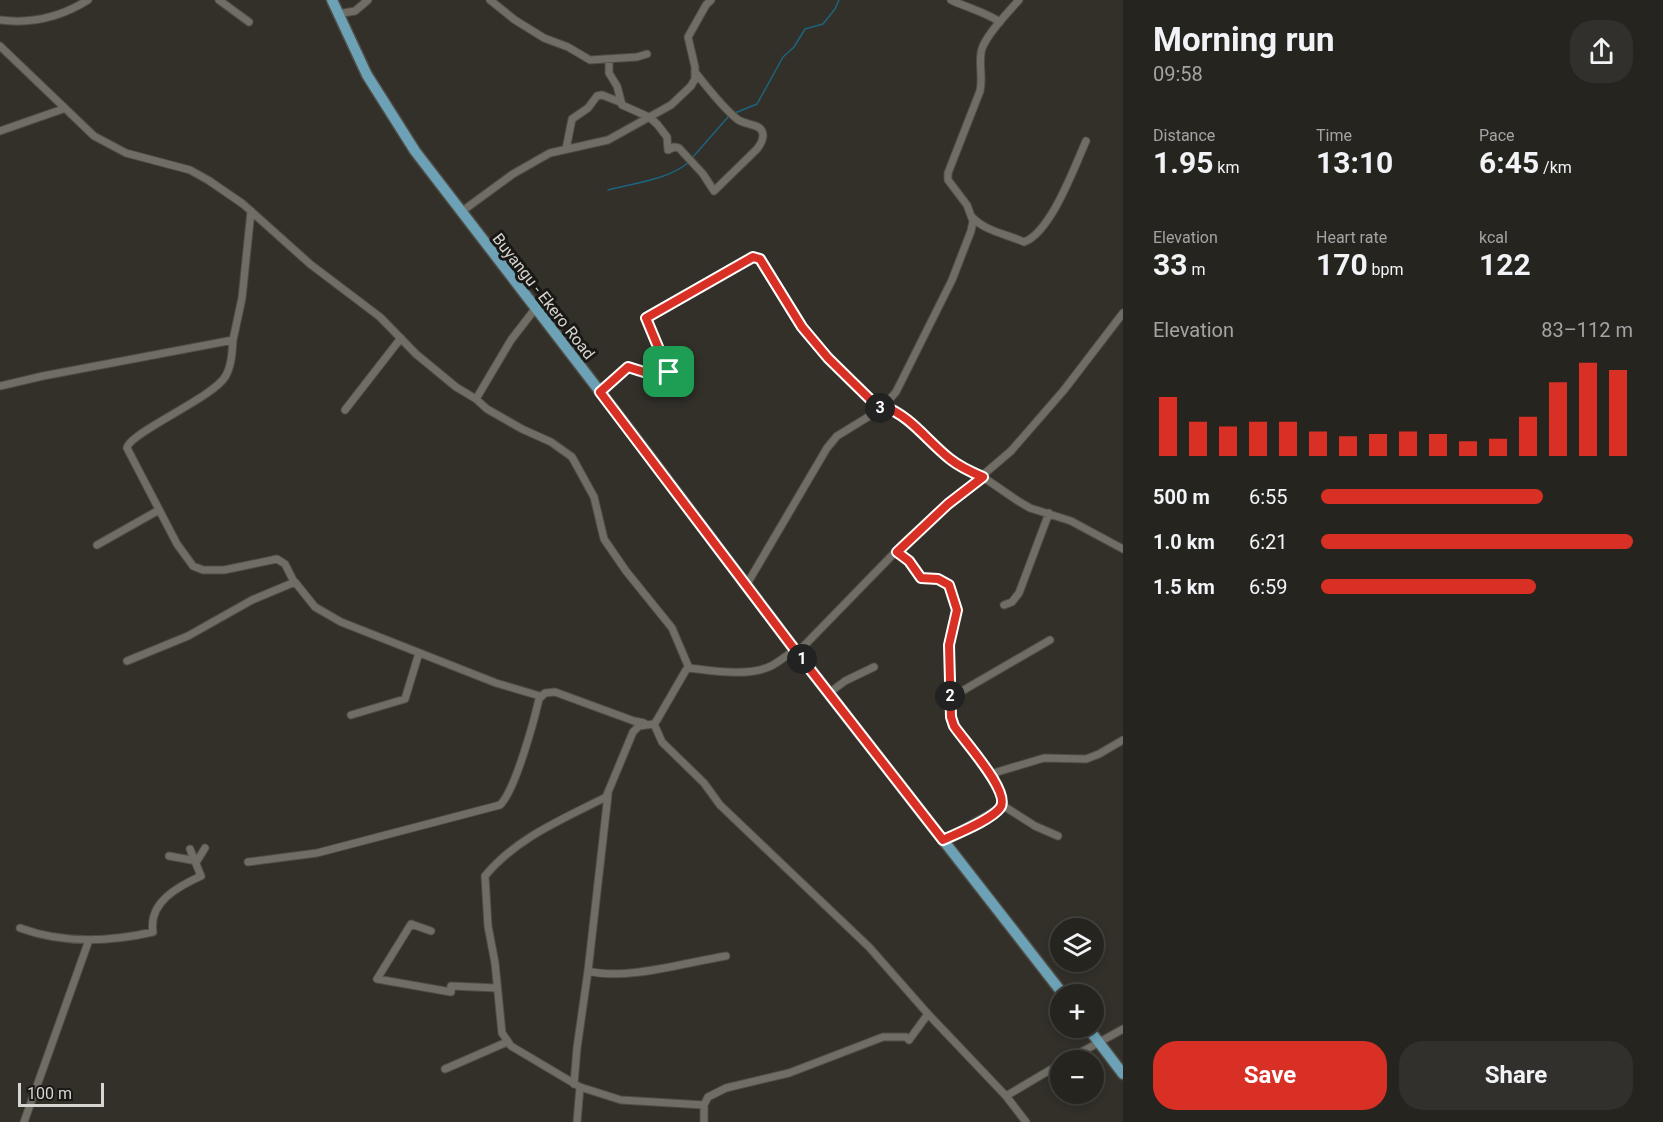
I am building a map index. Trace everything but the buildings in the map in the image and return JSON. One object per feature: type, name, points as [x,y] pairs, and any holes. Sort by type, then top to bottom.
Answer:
[{"type":"main road","name":"Buyangu - Ekero Road","points":[[332,0],[382,101],[415,151],[796,651],[1055,984]]},
{"type":"main road","points":[[1095,1038],[1123,1074]]},
{"type":"street","points":[[0,20],[20,22],[48,18],[88,0]]},
{"type":"street","points":[[219,0],[249,22]]},
{"type":"street","points":[[337,14],[355,11],[368,0]]},
{"type":"street","points":[[490,0],[515,20],[544,38],[568,47],[591,60],[609,60],[647,54]]},
{"type":"street","points":[[461,212],[513,174],[550,153],[608,140],[678,99],[692,84],[695,72],[688,37],[711,0]]},
{"type":"street","points":[[951,0],[976,12],[983,11],[1000,22]]},
{"type":"street","points":[[747,584],[827,448],[837,436],[882,408],[896,392],[952,280],[971,231],[972,217],[967,205],[947,177],[982,82],[981,50],[1000,22],[1019,0]]},
{"type":"street","points":[[0,46],[63,109],[101,141],[144,159],[174,165],[200,174],[251,211],[310,264],[380,317],[416,354],[456,387],[487,409],[551,442],[572,457],[594,497],[604,539],[626,572],[672,628],[690,668]]},
{"type":"street","points":[[609,60],[609,74],[617,86],[620,102]]},
{"type":"street","points":[[566,150],[572,119],[602,94],[649,117],[664,133],[668,150],[674,147],[679,148],[714,191],[762,143],[762,131],[734,117],[695,72]]},
{"type":"street","points":[[0,131],[63,109]]},
{"type":"street","points":[[972,217],[986,229],[1000,231],[1024,242],[1032,239],[1060,197],[1086,141]]},
{"type":"street","points":[[251,211],[242,298],[228,371],[222,381],[127,444],[130,455],[183,553],[197,568],[224,570],[277,559],[285,564],[294,582],[300,586],[314,606],[325,614],[364,632],[496,683],[540,696]]},
{"type":"street","points":[[600,392],[628,367],[666,379],[671,378],[646,318],[755,256],[762,262],[782,297],[810,336],[882,408],[910,421],[957,465],[983,477],[1030,508],[1071,520],[1123,549]]},
{"type":"street","points":[[476,399],[511,340],[535,309]]},
{"type":"street","points":[[577,1122],[577,1085],[608,795],[635,729],[654,724],[684,672],[690,668],[744,671],[762,669],[772,666],[796,651],[948,504],[983,477],[1011,451],[1057,398],[1123,313]]},
{"type":"street","points":[[345,410],[401,338]]},
{"type":"street","points":[[0,387],[76,369],[233,339]]},
{"type":"street","points":[[97,545],[159,510]]},
{"type":"street","points":[[1004,605],[1012,602],[1019,593],[1049,513]]},
{"type":"street","points":[[897,552],[909,561],[921,578],[938,579],[949,586],[957,610],[949,645],[950,698],[954,726],[993,778],[1002,794],[1002,805],[994,813],[943,840]]},
{"type":"street","points":[[127,662],[189,636],[252,600],[294,582]]},
{"type":"street","points":[[950,698],[1050,640]]},
{"type":"street","points":[[351,715],[405,699],[419,653]]},
{"type":"street","points":[[829,693],[844,681],[874,667]]},
{"type":"street","points":[[248,862],[317,853],[500,804],[506,799],[540,696],[545,693],[555,692],[634,721],[654,724]]},
{"type":"street","points":[[654,724],[662,742],[704,783],[720,804],[869,947],[928,1014],[1006,1096],[1026,1122]]},
{"type":"street","points":[[993,778],[997,772],[1044,758],[1086,759],[1100,754],[1123,740]]},
{"type":"street","points":[[608,795],[549,825],[522,843],[485,876],[488,926],[502,1033],[507,1042],[577,1085],[621,1100],[704,1105]]},
{"type":"street","points":[[1002,805],[1035,826],[1058,836]]},
{"type":"street","points":[[197,861],[205,848]]},
{"type":"street","points":[[21,928],[45,936],[89,940],[153,932],[152,925],[164,898],[176,888],[201,876],[197,861],[190,849]]},
{"type":"street","points":[[169,856],[197,861]]},
{"type":"street","points":[[432,931],[411,924],[377,979],[451,992],[451,986],[497,987]]},
{"type":"street","points":[[24,1122],[89,940]]},
{"type":"street","points":[[588,971],[616,974],[726,957]]},
{"type":"street","points":[[704,1122],[704,1105],[708,1097],[726,1088],[789,1073],[883,1037],[906,1037],[908,1040],[928,1014]]},
{"type":"street","points":[[1086,1050],[1123,1029]]},
{"type":"street","points":[[445,1069],[507,1042]]},
{"type":"street","points":[[1006,1096],[1050,1070]]},
{"type":"waterway","points":[[735,113],[757,104],[783,57],[794,47],[805,29],[823,24],[839,0]]},
{"type":"waterway","points":[[692,158],[728,117]]},
{"type":"waterway","points":[[608,190],[661,177],[689,162]]},
{"type":"route","points":[[755,256],[762,262],[802,327],[828,358],[845,372],[880,409],[883,406],[888,408],[910,421],[949,459],[962,468],[983,477],[948,504],[908,539],[897,552],[914,566],[921,578],[938,579],[949,586],[957,610],[949,645],[951,717],[954,726],[993,778],[1002,794],[1004,801],[998,811],[943,840],[795,650],[600,392],[628,367],[666,379],[671,378],[669,372],[646,323],[647,317],[755,256]]}]
